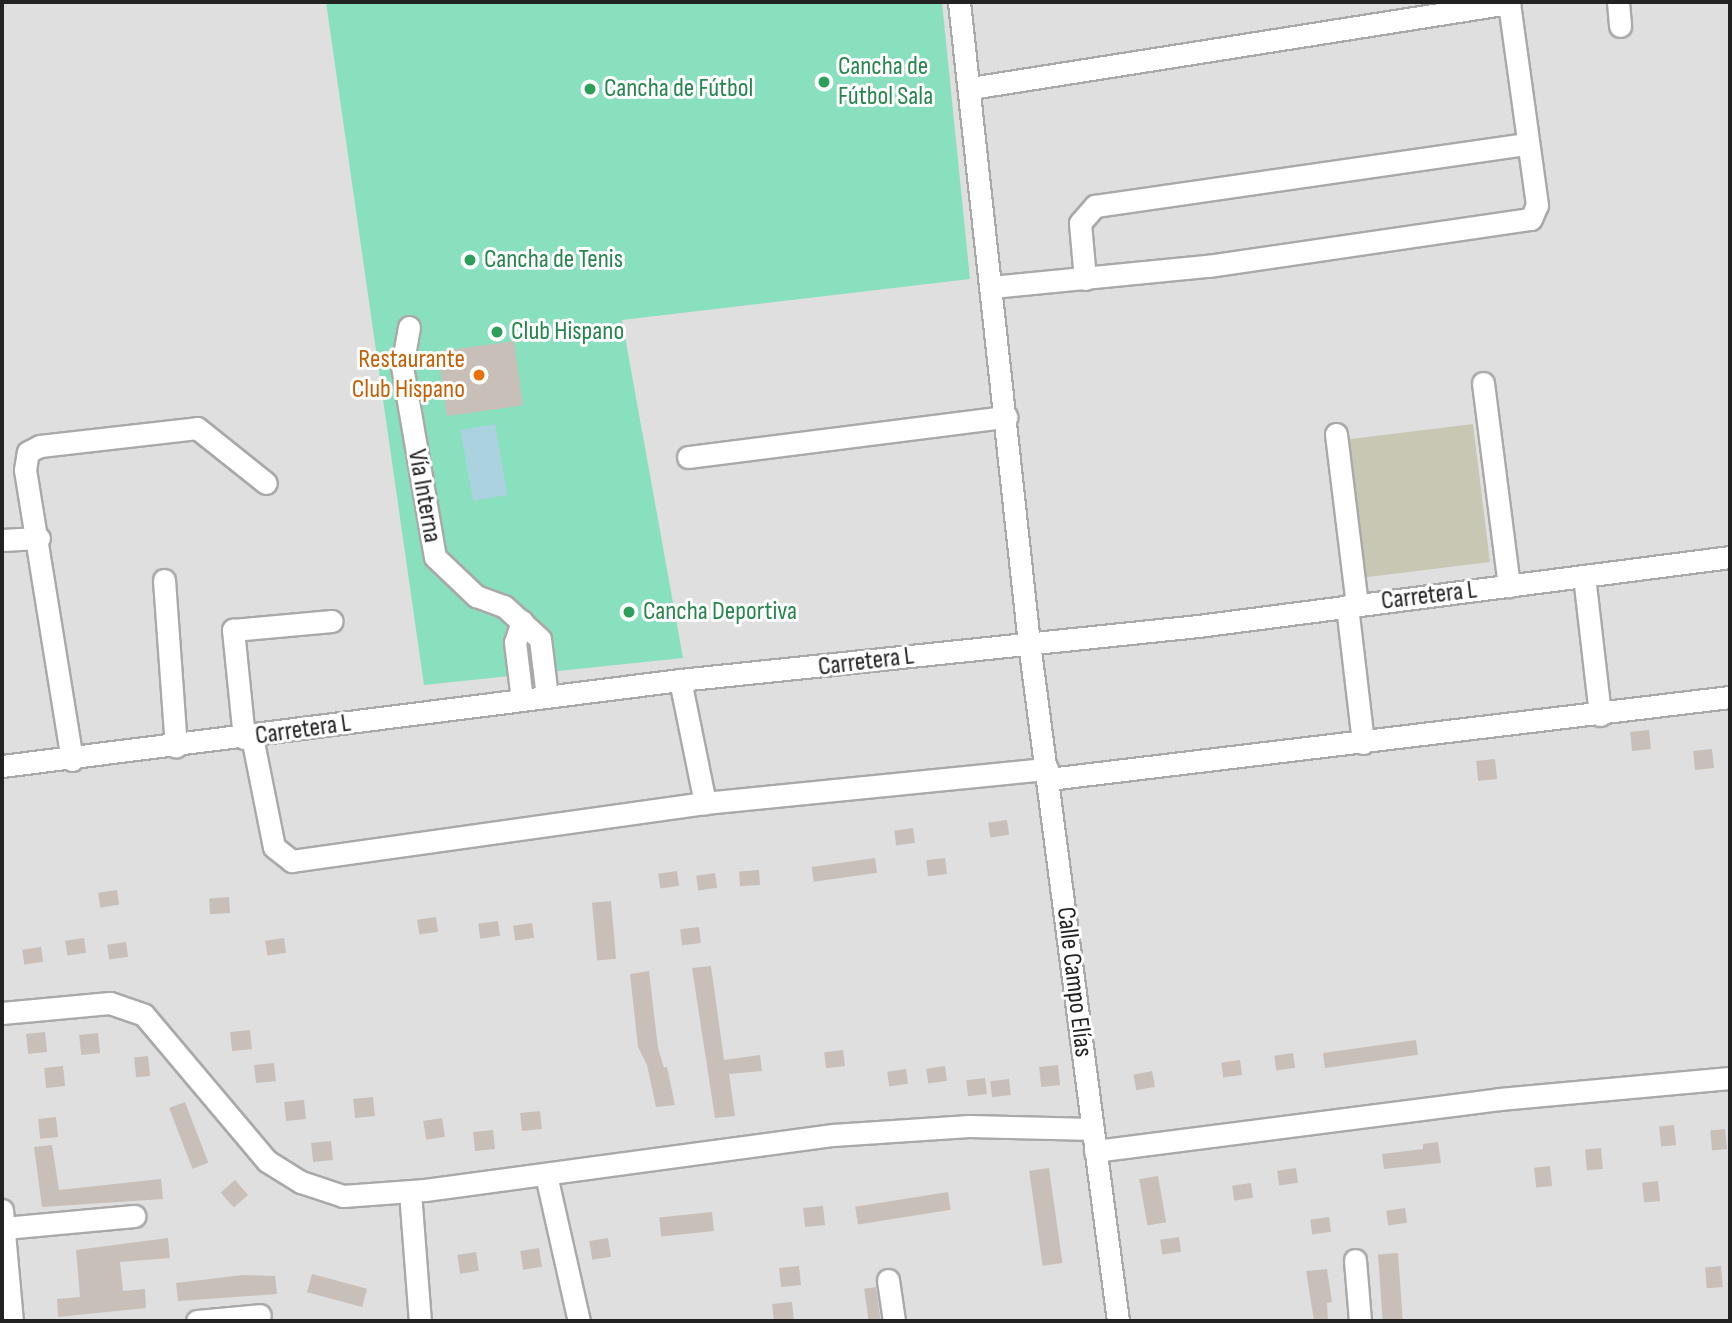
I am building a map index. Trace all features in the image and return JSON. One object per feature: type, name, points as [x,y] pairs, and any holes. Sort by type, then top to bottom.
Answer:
[{"type":"street","name":"Calle Campo Elías","points":[[960,2],[1029,643],[1118,1321]]},
{"type":"street","points":[[1618,2],[1620,26]]},
{"type":"street","points":[[971,88],[1509,3],[1537,208],[1531,219],[1208,266],[992,287]]},
{"type":"street","points":[[1085,279],[1080,223],[1095,206],[1527,144]]},
{"type":"street","name":"Vía Interna","points":[[409,327],[402,366],[435,557],[476,596],[504,606],[522,621]]},
{"type":"street","points":[[1483,383],[1509,586]]},
{"type":"street","points":[[688,457],[1006,417]]},
{"type":"street","points":[[72,760],[40,538],[25,471],[28,452],[40,446],[197,428],[266,483]]},
{"type":"street","points":[[1336,434],[1363,743]]},
{"type":"street","points":[[2,540],[40,538]]},
{"type":"street","name":"Carretera L","points":[[2,766],[248,738],[547,696],[1352,606],[1730,557]]},
{"type":"street","points":[[1584,576],[1600,715]]},
{"type":"street","points":[[164,580],[176,747]]},
{"type":"street","points":[[332,621],[233,630],[248,738],[274,847],[292,861],[705,803],[1048,774],[1363,743],[1730,697]]},
{"type":"street","points":[[523,700],[514,642],[522,621],[540,639],[547,696]]},
{"type":"street","points":[[680,680],[705,803]]},
{"type":"street","points":[[2,1013],[110,1003],[127,1006],[144,1015],[267,1161],[284,1173],[343,1196],[410,1192],[833,1135],[969,1126],[1093,1129]]},
{"type":"street","points":[[1095,1151],[1499,1099],[1730,1078]]},
{"type":"street","points":[[546,1175],[579,1321]]},
{"type":"street","points":[[410,1192],[420,1321]]},
{"type":"street","points":[[12,1321],[3,1219],[134,1216]]},
{"type":"street","points":[[1355,1260],[1360,1321]]},
{"type":"street","points":[[888,1280],[894,1321]]},
{"type":"street","points":[[197,1321],[260,1315]]},
{"type":"shaded area","points":[[2,2],[1730,2],[1730,1321],[2,1321]]},
{"type":"shaded area","points":[[1473,424],[1490,562],[1366,577],[1349,439]]},
{"type":"green space","name":"Club Hispano","points":[[326,2],[942,2],[970,279],[622,320],[683,658],[424,685]]},
{"type":"water","points":[[495,424],[508,495],[473,501],[461,430]]},
{"type":"building","name":"Restaurante Club Hispano","points":[[514,341],[523,405],[447,416],[438,352]]},
{"type":"building","points":[[1649,730],[1651,749],[1632,751],[1630,732]]},
{"type":"building","points":[[1712,749],[1714,768],[1695,770],[1693,751]]},
{"type":"building","points":[[1495,759],[1497,779],[1478,781],[1476,761]]},
{"type":"building","points":[[1007,820],[1009,835],[990,837],[988,823]]},
{"type":"building","points":[[913,828],[915,843],[896,845],[894,831]]},
{"type":"building","points":[[875,858],[877,873],[814,882],[812,867]]},
{"type":"building","points":[[945,858],[947,874],[928,876],[926,860]]},
{"type":"building","points":[[759,870],[760,885],[740,886],[739,871]]},
{"type":"building","points":[[677,871],[679,886],[660,888],[658,874]]},
{"type":"building","points":[[715,873],[717,888],[698,890],[696,876]]},
{"type":"building","points":[[117,890],[119,905],[100,907],[98,893]]},
{"type":"building","points":[[229,897],[230,913],[210,914],[209,898]]},
{"type":"building","points":[[611,901],[616,959],[597,960],[592,903]]},
{"type":"building","points":[[436,917],[438,932],[419,934],[417,920]]},
{"type":"building","points":[[498,921],[500,936],[480,939],[478,924]]},
{"type":"building","points":[[532,923],[534,938],[515,940],[513,926]]},
{"type":"building","points":[[699,927],[701,943],[682,945],[680,929]]},
{"type":"building","points":[[84,938],[86,953],[67,955],[65,941]]},
{"type":"building","points":[[284,938],[286,953],[267,955],[265,941]]},
{"type":"building","points":[[126,942],[128,957],[109,959],[107,945]]},
{"type":"building","points":[[41,947],[43,962],[24,964],[22,950]]},
{"type":"building","points":[[711,966],[724,1060],[760,1055],[762,1071],[729,1074],[735,1116],[715,1118],[692,968]]},
{"type":"building","points":[[649,971],[658,1048],[664,1068],[667,1067],[675,1105],[656,1107],[647,1065],[638,1047],[630,974]]},
{"type":"building","points":[[250,1030],[252,1049],[232,1051],[230,1032]]},
{"type":"building","points":[[45,1032],[47,1052],[28,1054],[26,1034]]},
{"type":"building","points":[[98,1033],[100,1053],[81,1055],[79,1035]]},
{"type":"building","points":[[1416,1040],[1418,1055],[1325,1068],[1323,1053]]},
{"type":"building","points":[[843,1050],[845,1066],[826,1068],[824,1052]]},
{"type":"building","points":[[1293,1053],[1295,1068],[1276,1070],[1274,1056]]},
{"type":"building","points":[[148,1056],[150,1076],[136,1077],[134,1057]]},
{"type":"building","points":[[1240,1060],[1242,1075],[1223,1077],[1221,1063]]},
{"type":"building","points":[[274,1063],[276,1081],[256,1083],[254,1065]]},
{"type":"building","points":[[1058,1065],[1060,1085],[1041,1087],[1039,1067]]},
{"type":"building","points":[[63,1066],[65,1086],[46,1088],[44,1068]]},
{"type":"building","points":[[945,1066],[947,1081],[928,1083],[926,1069]]},
{"type":"building","points":[[906,1069],[908,1084],[889,1086],[887,1072]]},
{"type":"building","points":[[1152,1071],[1155,1087],[1136,1090],[1133,1075]]},
{"type":"building","points":[[985,1078],[987,1094],[968,1096],[966,1080]]},
{"type":"building","points":[[1009,1079],[1011,1095],[992,1097],[990,1081]]},
{"type":"building","points":[[373,1097],[375,1116],[355,1118],[353,1099]]},
{"type":"building","points":[[304,1100],[306,1119],[286,1121],[284,1102]]},
{"type":"building","points":[[185,1102],[208,1163],[192,1169],[169,1108]]},
{"type":"building","points":[[540,1111],[542,1129],[522,1131],[520,1113]]},
{"type":"building","points":[[56,1117],[58,1137],[40,1139],[38,1119]]},
{"type":"building","points":[[442,1118],[445,1137],[426,1140],[423,1121]]},
{"type":"building","points":[[1674,1125],[1676,1145],[1661,1146],[1659,1127]]},
{"type":"building","points":[[1725,1129],[1727,1149],[1712,1150],[1710,1131]]},
{"type":"building","points":[[493,1130],[495,1149],[475,1151],[473,1132]]},
{"type":"building","points":[[331,1141],[333,1160],[313,1162],[311,1143]]},
{"type":"building","points":[[1438,1142],[1441,1163],[1384,1169],[1382,1154],[1423,1149],[1423,1144]]},
{"type":"building","points":[[52,1145],[59,1190],[161,1179],[163,1199],[42,1207],[34,1147]]},
{"type":"building","points":[[1601,1148],[1603,1169],[1587,1170],[1585,1149]]},
{"type":"building","points":[[1550,1166],[1552,1186],[1536,1188],[1534,1168]]},
{"type":"building","points":[[1049,1168],[1062,1263],[1043,1266],[1029,1171]]},
{"type":"building","points":[[1296,1168],[1298,1183],[1279,1185],[1277,1171]]},
{"type":"building","points":[[1158,1176],[1166,1222],[1147,1226],[1139,1179]]},
{"type":"building","points":[[235,1180],[248,1195],[234,1208],[221,1192]]},
{"type":"building","points":[[1658,1181],[1660,1201],[1644,1203],[1642,1183]]},
{"type":"building","points":[[1251,1183],[1253,1198],[1234,1200],[1232,1186]]},
{"type":"building","points":[[948,1192],[951,1210],[858,1224],[855,1207]]},
{"type":"building","points":[[823,1206],[825,1225],[805,1227],[803,1208]]},
{"type":"building","points":[[1405,1208],[1407,1223],[1388,1225],[1386,1211]]},
{"type":"building","points":[[712,1212],[714,1231],[661,1236],[659,1218]]},
{"type":"building","points":[[1329,1217],[1331,1232],[1312,1234],[1310,1220]]},
{"type":"building","points":[[1179,1237],[1181,1252],[1162,1254],[1160,1240]]},
{"type":"building","points":[[168,1238],[170,1258],[120,1262],[123,1291],[145,1289],[146,1308],[58,1317],[57,1299],[80,1297],[76,1250]]},
{"type":"building","points":[[608,1238],[611,1257],[592,1260],[589,1241]]},
{"type":"building","points":[[539,1248],[542,1267],[523,1270],[520,1251]]},
{"type":"building","points":[[476,1252],[479,1271],[460,1274],[457,1255]]},
{"type":"building","points":[[1398,1253],[1403,1321],[1383,1321],[1378,1254]]},
{"type":"building","points":[[799,1266],[801,1285],[781,1287],[779,1268]]},
{"type":"building","points":[[1721,1266],[1723,1287],[1707,1288],[1705,1267]]},
{"type":"building","points":[[1327,1269],[1332,1302],[1327,1303],[1328,1321],[1314,1321],[1306,1271]]},
{"type":"building","points":[[312,1274],[367,1289],[362,1307],[307,1292]]},
{"type":"building","points":[[243,1275],[275,1276],[277,1294],[178,1301],[176,1283]]},
{"type":"building","points":[[876,1287],[881,1321],[869,1321],[864,1289]]},
{"type":"building","points":[[792,1302],[794,1321],[774,1321],[772,1304]]},
{"type":"place","name":"Cancha de Fútbol Sala","points":[[824,82]]},
{"type":"place","name":"Cancha de Fútbol","points":[[590,89]]},
{"type":"place","name":"Cancha de Tenis","points":[[470,260]]},
{"type":"place","name":"Club Hispano","points":[[497,332]]},
{"type":"place","name":"Restaurante Club Hispano","points":[[479,375]]},
{"type":"place","name":"Cancha Deportiva","points":[[629,612]]}]
